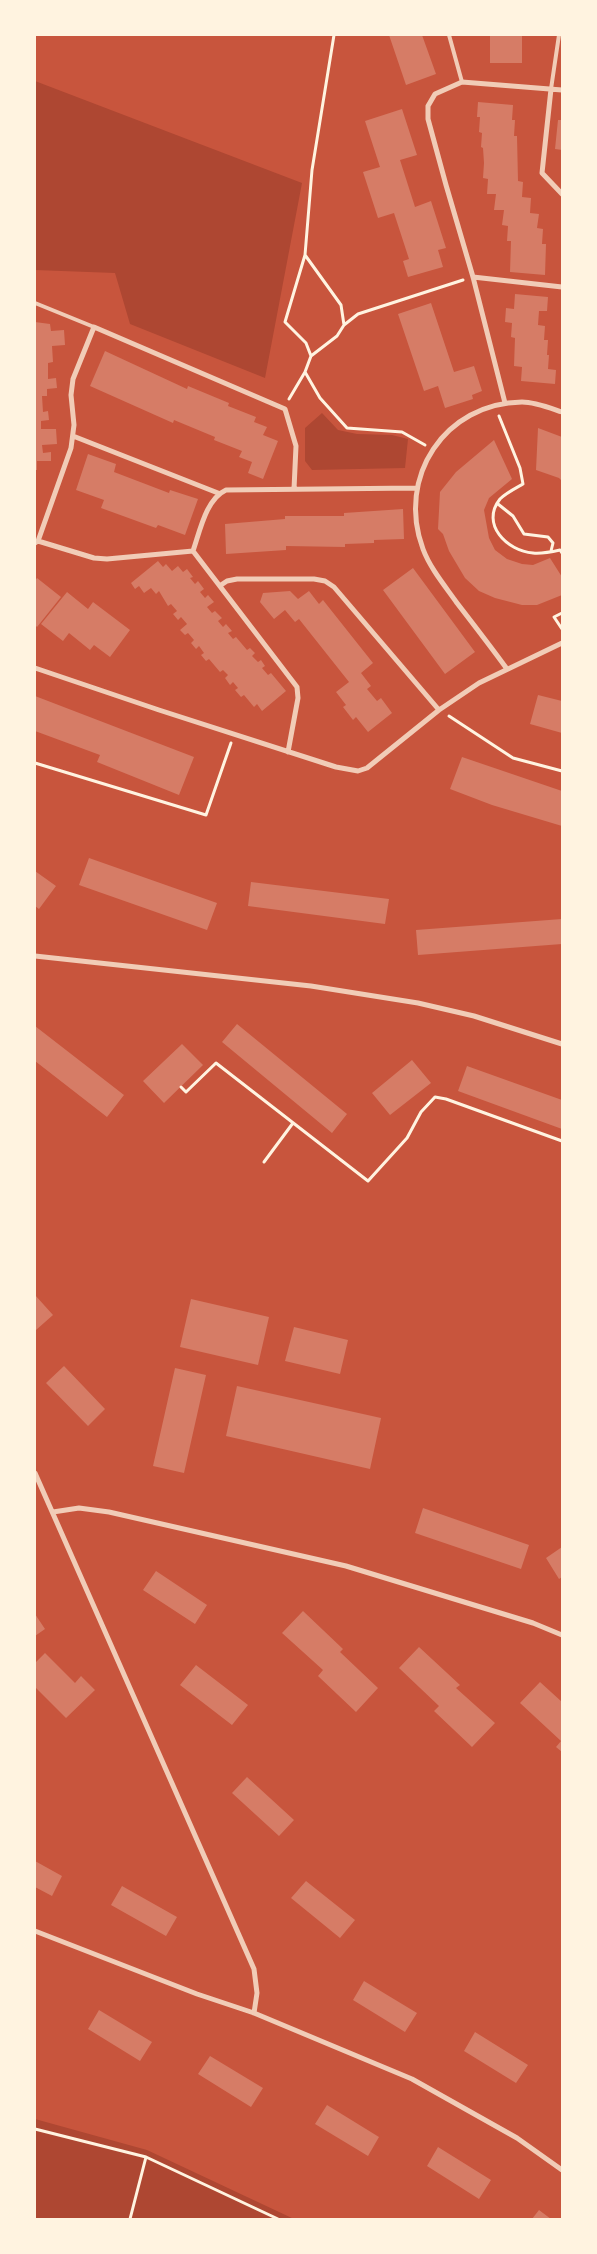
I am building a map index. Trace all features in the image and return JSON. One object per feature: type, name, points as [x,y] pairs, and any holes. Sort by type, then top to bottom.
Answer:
[{"type":"street","points":[[505,403],[473,277],[428,119],[428,106],[435,94],[462,82],[562,90]]},
{"type":"street","points":[[551,89],[542,173],[562,194]]},
{"type":"street","points":[[473,277],[562,287]]},
{"type":"street","points":[[192,551],[107,559],[94,558],[36,542],[71,448],[74,425],[71,395],[73,378],[94,328],[285,409],[296,446],[294,489]]},
{"type":"street","points":[[508,669],[440,580],[423,549],[417,521],[416,488],[432,449],[454,425],[469,416],[505,403],[524,402],[562,412]]},
{"type":"street","points":[[73,436],[218,494]]},
{"type":"street","points":[[192,551],[208,508],[218,494],[226,490],[416,488]]},
{"type":"street","points":[[192,551],[221,585],[297,687],[298,698],[288,752]]},
{"type":"street","points":[[221,585],[227,581],[237,579],[314,579],[326,581],[439,710]]},
{"type":"street","points":[[35,668],[288,752],[336,767],[358,771],[367,768],[439,710],[479,683],[562,643]]},
{"type":"street","points":[[35,956],[302,985],[418,1002],[474,1016],[562,1044]]},
{"type":"street","points":[[35,1473],[254,1969],[257,1987],[254,2013]]},
{"type":"street","points":[[53,1512],[79,1508],[109,1512],[346,1566],[533,1623],[562,1635]]},
{"type":"street","points":[[35,1931],[197,1994],[254,2013],[412,2079],[517,2138],[562,2170]]},
{"type":"lane","points":[[449,35],[462,82]]},
{"type":"lane","points":[[551,89],[559,35]]},
{"type":"lane","points":[[35,303],[94,328]]},
{"type":"path","points":[[311,356],[306,342],[285,322],[305,255],[312,170],[334,35]]},
{"type":"path","points":[[305,255],[341,305],[344,325]]},
{"type":"path","points":[[285,409],[311,356],[337,336],[344,325],[358,314],[473,277]]},
{"type":"path","points":[[304,372],[320,398],[347,428],[402,432],[432,449]]},
{"type":"path","points":[[495,406],[520,468],[523,484],[500,500],[498,504],[495,511],[494,525],[499,537],[506,544],[532,553],[560,550],[562,553]]},
{"type":"path","points":[[498,504],[513,516],[524,534],[548,537],[553,543],[551,552]]},
{"type":"path","points":[[562,613],[554,617],[562,629]]},
{"type":"path","points":[[439,710],[513,758],[562,771]]},
{"type":"path","points":[[35,763],[206,815],[234,734]]},
{"type":"path","points":[[181,1087],[186,1092],[216,1063],[368,1181],[407,1138],[421,1112],[435,1097],[446,1099],[562,1141]]},
{"type":"path","points":[[264,1162],[294,1123]]},
{"type":"path","points":[[35,2129],[146,2157],[278,2219]]},
{"type":"path","points":[[130,2219],[146,2157]]},
{"type":"shaded area","points":[[35,81],[302,183],[265,378],[130,324],[115,273],[35,270]]},
{"type":"shaded area","points":[[322,413],[338,430],[357,434],[392,435],[408,439],[405,468],[312,470],[305,461],[305,428]]},
{"type":"shaded area","points":[[35,2119],[147,2150],[294,2219],[35,2219]]},
{"type":"building","points":[[389,35],[422,35],[436,74],[406,85]]},
{"type":"building","points":[[490,35],[522,35],[522,63],[490,63]]},
{"type":"building","points":[[478,102],[513,105],[512,120],[515,120],[514,136],[517,136],[518,181],[523,182],[522,197],[531,198],[530,213],[539,214],[537,228],[543,229],[542,244],[546,244],[545,275],[510,272],[511,241],[507,241],[508,226],[502,225],[504,210],[494,210],[496,194],[487,194],[488,179],[483,178],[482,133],[479,132],[480,117],[477,117]]},
{"type":"building","points":[[402,109],[417,155],[400,160],[415,207],[431,201],[446,248],[438,250],[443,267],[408,277],[403,261],[409,259],[394,213],[378,218],[363,172],[380,167],[365,121]]},
{"type":"building","points":[[558,120],[562,120],[562,150],[555,149]]},
{"type":"building","points":[[515,294],[548,297],[547,311],[539,311],[538,325],[545,326],[544,340],[548,340],[548,369],[556,370],[555,384],[521,381],[522,367],[514,366],[515,338],[511,337],[512,323],[505,322],[506,308],[514,309]]},
{"type":"building","points":[[431,303],[454,372],[474,366],[482,391],[472,395],[473,399],[445,408],[438,386],[424,391],[398,314]]},
{"type":"building","points":[[35,322],[50,324],[51,331],[64,330],[65,345],[52,346],[53,362],[48,363],[48,379],[56,378],[57,388],[47,389],[47,396],[42,396],[43,412],[48,411],[49,420],[41,421],[41,429],[56,429],[57,444],[42,445],[43,453],[51,452],[51,461],[37,461],[37,470],[35,470]]},
{"type":"building","points":[[105,351],[187,389],[188,386],[229,403],[228,406],[256,417],[254,422],[267,427],[263,435],[278,441],[263,479],[248,473],[252,462],[239,457],[242,451],[214,440],[215,437],[174,420],[173,423],[90,386]]},
{"type":"building","points":[[538,428],[562,437],[562,481],[559,478],[536,470]]},
{"type":"building","points":[[494,440],[512,479],[489,498],[484,510],[489,538],[495,550],[507,559],[522,564],[533,565],[550,558],[562,577],[562,595],[537,605],[522,605],[495,598],[479,591],[465,578],[449,551],[443,534],[438,529],[440,492],[456,472]]},
{"type":"building","points":[[88,454],[116,464],[114,472],[169,493],[170,490],[198,499],[185,535],[158,525],[156,528],[101,508],[104,500],[76,490]]},
{"type":"building","points":[[403,509],[404,539],[374,540],[374,543],[345,544],[345,547],[286,546],[286,550],[226,554],[225,524],[285,519],[285,516],[344,516],[344,513]]},
{"type":"building","points":[[158,561],[163,567],[166,564],[172,571],[178,566],[183,572],[187,569],[193,577],[190,578],[195,584],[198,581],[204,589],[200,592],[205,598],[208,595],[214,602],[207,607],[212,613],[215,611],[222,618],[218,621],[223,627],[226,624],[232,631],[228,633],[233,639],[236,637],[247,650],[250,648],[255,653],[252,656],[258,662],[261,660],[265,666],[262,668],[268,675],[271,673],[286,691],[262,711],[257,704],[254,707],[244,695],[241,697],[235,690],[238,688],[233,682],[230,685],[225,678],[228,675],[223,670],[220,672],[209,659],[206,661],[201,655],[204,653],[199,646],[196,649],[191,643],[194,640],[188,633],[185,635],[180,630],[187,624],[181,617],[178,620],[173,614],[177,611],[171,604],[168,606],[159,591],[156,594],[151,588],[144,593],[139,586],[135,589],[131,583]]},
{"type":"building","points":[[413,568],[475,652],[445,674],[383,590]]},
{"type":"building","points":[[37,578],[61,597],[37,627],[35,625],[35,581]]},
{"type":"building","points":[[290,591],[298,599],[309,591],[319,604],[323,600],[373,663],[361,673],[371,686],[367,689],[377,701],[381,698],[392,713],[368,732],[356,717],[353,720],[343,707],[346,705],[336,692],[349,682],[299,619],[295,622],[285,610],[274,619],[260,602],[263,593]]},
{"type":"building","points":[[67,592],[88,609],[93,602],[130,630],[110,657],[94,645],[90,650],[69,633],[63,641],[41,624]]},
{"type":"building","points":[[538,695],[562,701],[562,733],[530,724]]},
{"type":"building","points":[[35,696],[194,757],[179,795],[97,762],[100,755],[35,731]]},
{"type":"building","points":[[462,757],[562,791],[562,826],[492,805],[450,789]]},
{"type":"building","points":[[89,858],[217,903],[207,930],[79,885]]},
{"type":"building","points":[[35,871],[56,886],[39,909],[35,906]]},
{"type":"building","points":[[251,882],[389,899],[385,924],[248,906]]},
{"type":"building","points":[[562,919],[562,944],[418,955],[416,930]]},
{"type":"building","points":[[237,1024],[347,1114],[332,1133],[222,1042]]},
{"type":"building","points":[[35,1026],[124,1095],[107,1117],[35,1061]]},
{"type":"building","points":[[182,1044],[203,1065],[164,1103],[143,1081]]},
{"type":"building","points":[[412,1060],[431,1083],[390,1115],[372,1093]]},
{"type":"building","points":[[467,1066],[562,1100],[562,1129],[458,1091]]},
{"type":"building","points":[[35,1295],[53,1315],[36,1330],[35,1329]]},
{"type":"building","points":[[191,1299],[269,1317],[258,1365],[180,1347]]},
{"type":"building","points":[[294,1327],[348,1340],[340,1374],[285,1361]]},
{"type":"building","points":[[64,1366],[105,1409],[88,1426],[46,1383]]},
{"type":"building","points":[[175,1368],[206,1375],[184,1473],[153,1466]]},
{"type":"building","points":[[237,1386],[381,1418],[370,1469],[226,1436]]},
{"type":"building","points":[[423,1508],[529,1545],[521,1569],[415,1533]]},
{"type":"building","points":[[562,1547],[562,1577],[559,1579],[546,1558]]},
{"type":"building","points":[[156,1571],[207,1605],[195,1624],[143,1590]]},
{"type":"building","points":[[303,1611],[343,1649],[340,1652],[378,1688],[356,1712],[318,1676],[323,1670],[282,1633]]},
{"type":"building","points":[[35,1614],[45,1629],[35,1636]]},
{"type":"building","points":[[419,1647],[460,1685],[456,1688],[495,1723],[472,1747],[434,1711],[439,1706],[399,1668]]},
{"type":"building","points":[[45,1653],[75,1683],[81,1676],[95,1690],[66,1718],[35,1687],[35,1663]]},
{"type":"building","points":[[196,1665],[248,1705],[232,1725],[180,1685]]},
{"type":"building","points":[[540,1682],[562,1702],[562,1752],[556,1747],[561,1741],[520,1703]]},
{"type":"building","points":[[247,1777],[294,1820],[279,1836],[232,1793]]},
{"type":"building","points":[[35,1861],[62,1876],[52,1896],[35,1887]]},
{"type":"building","points":[[306,1881],[355,1920],[340,1938],[291,1898]]},
{"type":"building","points":[[122,1886],[177,1917],[166,1936],[111,1905]]},
{"type":"building","points":[[364,1981],[417,2013],[405,2032],[353,2000]]},
{"type":"building","points":[[99,2010],[152,2042],[140,2061],[88,2029]]},
{"type":"building","points":[[475,2032],[528,2065],[516,2083],[464,2051]]},
{"type":"building","points":[[210,2056],[263,2088],[251,2107],[198,2074]]},
{"type":"building","points":[[327,2105],[379,2137],[368,2156],[315,2124]]},
{"type":"building","points":[[438,2147],[491,2180],[479,2199],[427,2166]]},
{"type":"building","points":[[539,2210],[551,2219],[532,2219]]}]
